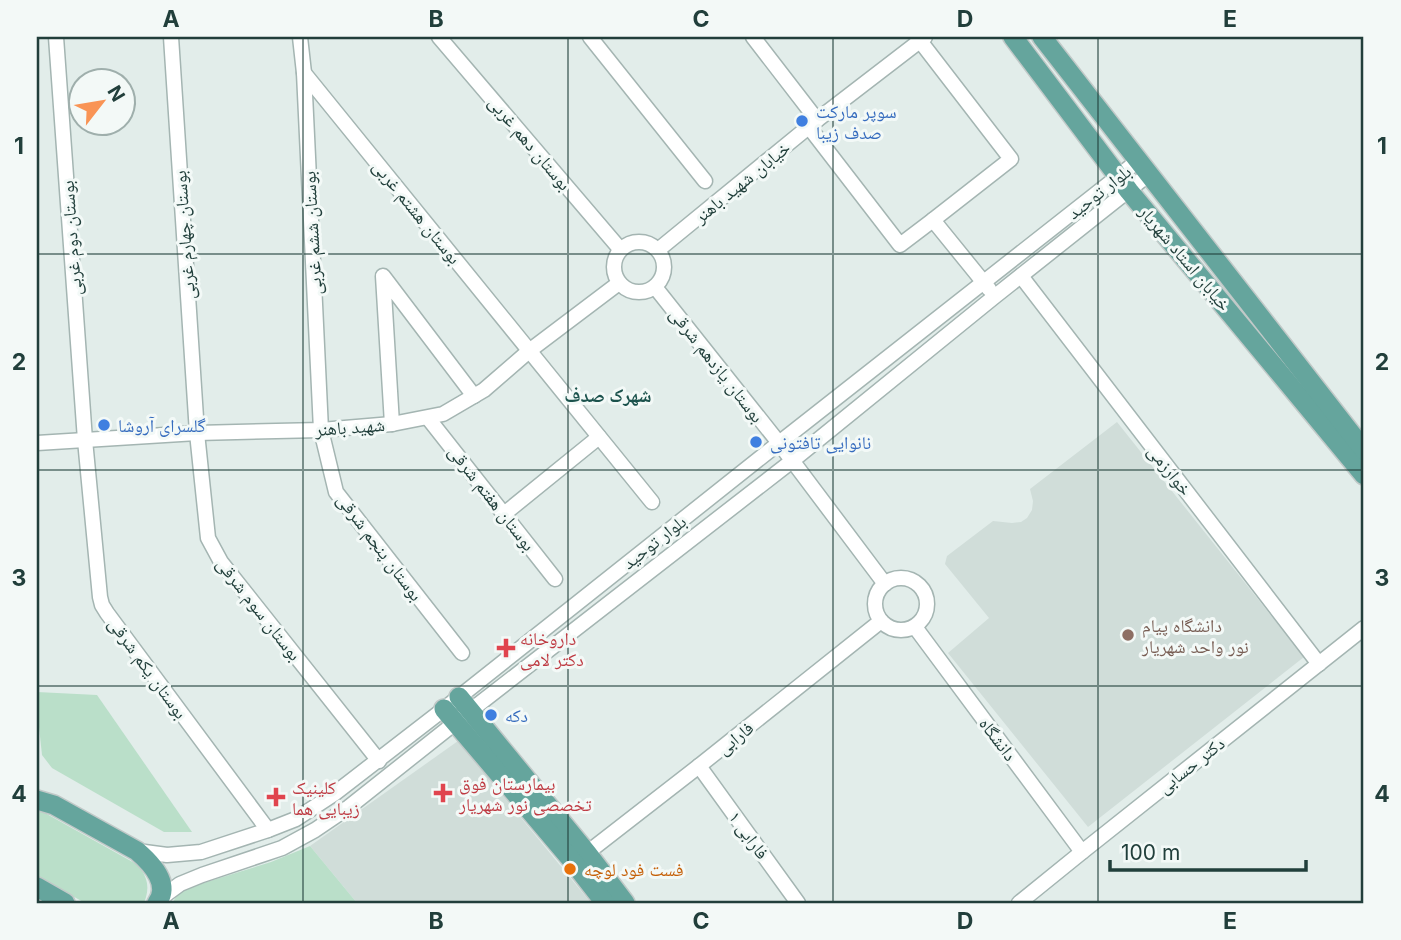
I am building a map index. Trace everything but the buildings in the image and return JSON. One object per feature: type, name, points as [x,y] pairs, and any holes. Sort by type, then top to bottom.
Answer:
[{"type":"main road","name":"خیابان استاد شهریار","points":[[1013,37],[1124,183],[1357,441]]},
{"type":"main road","name":"خیابان استاد شهریار","points":[[1042,37],[1357,441],[1364,475]]},
{"type":"main road","points":[[457,710],[605,903]]},
{"type":"main road","points":[[479,737],[587,853],[625,903]]},
{"type":"main road","points":[[37,789],[45,803],[137,851],[148,860],[157,872],[161,885],[159,901]]},
{"type":"main road","points":[[37,887],[65,903]]},
{"type":"street","name":"بوستان دوم غربی","points":[[56,37],[85,440]]},
{"type":"street","name":"بوستان چهارم غربی","points":[[172,37],[197,433]]},
{"type":"street","name":"بوستان ششم غربی","points":[[300,37],[321,430]]},
{"type":"street","name":"بوستان دهم غربی","points":[[439,37],[620,249]]},
{"type":"street","points":[[590,37],[705,181]]},
{"type":"street","points":[[753,37],[901,246],[1010,159],[921,38]]},
{"type":"street","name":"خیابان شهید باهنر","points":[[658,250],[921,38]]},
{"type":"street","name":"بوستان هشتم غربی","points":[[304,73],[652,502]]},
{"type":"street","name":"بلوار توحید","points":[[159,901],[180,884],[282,848],[349,807],[457,710],[779,443],[984,283],[1144,167]]},
{"type":"street","name":"بلوار توحید","points":[[137,851],[167,855],[201,852],[296,819],[334,794],[457,710],[792,461],[1021,276],[1124,183]]},
{"type":"street","points":[[933,220],[994,297]]},
{"type":"street","points":[[644,242],[658,250],[664,265],[660,281],[655,287],[648,291],[633,292],[625,289],[615,277],[614,262],[620,249],[627,244],[644,242]]},
{"type":"street","points":[[392,425],[383,276],[474,396]]},
{"type":"street","name":"خوارزمی","points":[[1021,276],[1320,664]]},
{"type":"street","name":"شهید باهنر","points":[[37,443],[392,425],[443,414],[474,396],[529,351],[620,284]]},
{"type":"street","name":"بوستان یازدهم شرقی","points":[[655,287],[792,461]]},
{"type":"street","name":"بوستان هفتم شرقی","points":[[428,418],[555,579]]},
{"type":"street","name":"بوستان پنجم شرقی","points":[[321,430],[336,492],[462,653]]},
{"type":"street","name":"بوستان سوم شرقی","points":[[197,433],[208,538],[214,551],[379,761]]},
{"type":"street","points":[[505,514],[599,437]]},
{"type":"street","name":"بوستان یکم شرقی","points":[[85,440],[102,605],[268,830]]},
{"type":"street","points":[[792,461],[885,584]]},
{"type":"street","points":[[892,579],[909,579],[923,589],[928,606],[922,622],[901,631],[893,630],[881,621],[875,606],[879,590],[885,584],[892,579]]},
{"type":"street","name":"فارابی","points":[[587,853],[881,621]]},
{"type":"street","name":"دانشگاه","points":[[915,627],[1082,852]]},
{"type":"street","name":"دکتر حسابی","points":[[1019,903],[1364,628]]},
{"type":"street","name":"فارابی ۱","points":[[699,766],[799,903]]},
{"type":"shaded area","name":"دانشگاه پیام نور واحد شهریار","points":[[1117,422],[1304,657],[1088,827],[948,653],[989,618],[945,564],[947,556],[993,521],[1012,523],[1027,518],[1033,501],[1030,489]]},
{"type":"shaded area","name":"بیمارستان فوق تخصصی نور شهریار","points":[[458,741],[591,903],[357,903],[310,846]]},
{"type":"green space","points":[[37,692],[97,695],[192,832],[164,832],[52,768],[42,755]]},
{"type":"green space","points":[[37,811],[138,865],[147,883],[144,903],[85,903],[37,876]]},
{"type":"green space","points":[[310,846],[357,903],[172,903],[181,890],[271,862]]},
{"type":"place","name":"سوپر مارکت صدف زیبا","points":[[802,121]]},
{"type":"place","name":"گلسرای آروشا","points":[[104,425]]},
{"type":"place","name":"نانوایی تافتونی","points":[[756,442]]},
{"type":"place","name":"دانشگاه پیام نور واحد شهریار","points":[[1128,635]]},
{"type":"place","name":"داروخانه دکتر لامی","points":[[506,648]]},
{"type":"place","name":"دکه","points":[[491,715]]},
{"type":"place","name":"بیمارستان فوق تخصصی نور شهریار","points":[[443,793]]},
{"type":"place","name":"کلینیک زیبایی هما","points":[[276,797]]},
{"type":"place","name":"فست فود لوچه","points":[[570,869]]},
{"type":"district","name":"شهرک صدف","points":[[608,395]]}]
